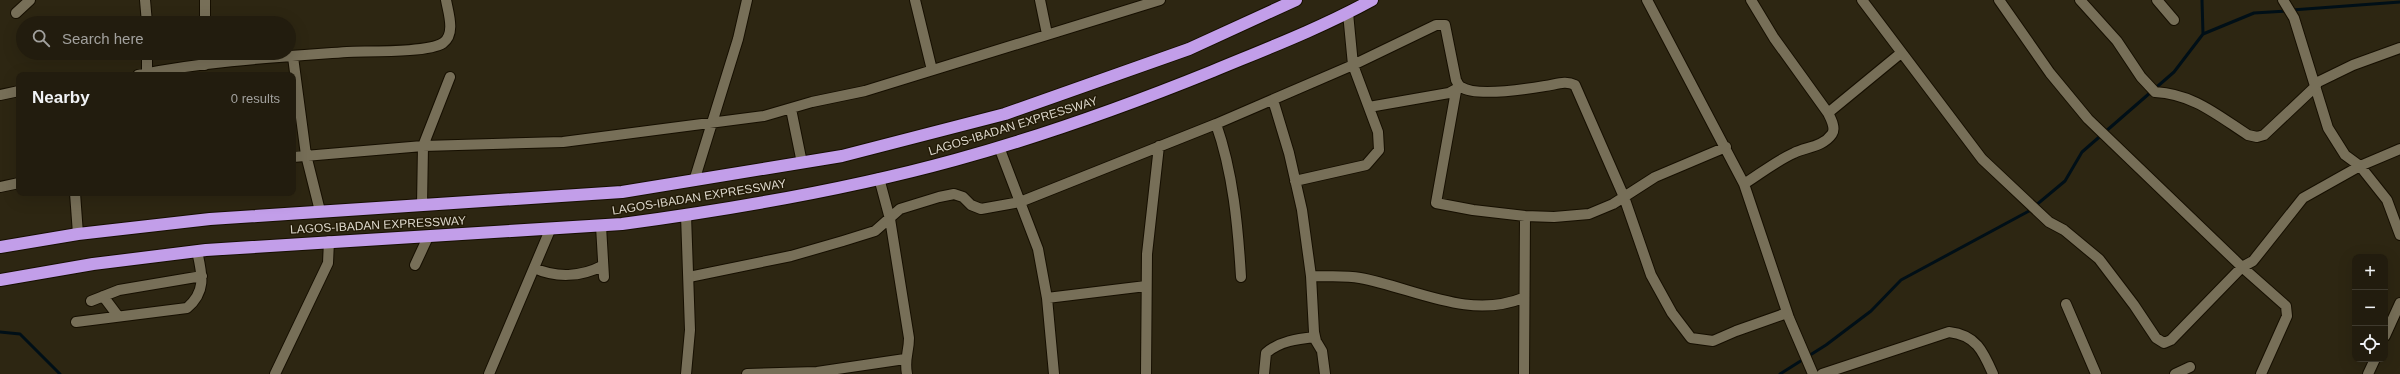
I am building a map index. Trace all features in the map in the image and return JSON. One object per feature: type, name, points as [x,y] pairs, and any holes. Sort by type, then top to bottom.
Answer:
[{"type":"highway","name":"LAGOS-IBADAN EXPRESSWAY","points":[[0,247],[78,234],[210,219],[622,192],[842,156],[1005,114],[1189,49],[1296,0]]},
{"type":"highway","name":"LAGOS-IBADAN EXPRESSWAY","points":[[0,280],[93,264],[197,251],[329,241],[428,237],[601,226],[686,215],[879,178],[998,147],[1137,102],[1348,13],[1372,0]]},
{"type":"street","points":[[16,13],[30,0]]},
{"type":"street","points":[[145,0],[146,16]]},
{"type":"street","points":[[205,0],[205,16]]},
{"type":"street","points":[[296,57],[423,49],[442,44],[449,38],[450,26],[446,0]]},
{"type":"street","points":[[694,181],[710,124],[738,39],[747,0]]},
{"type":"street","points":[[915,0],[932,70]]},
{"type":"street","points":[[1040,0],[1047,34]]},
{"type":"street","points":[[1646,0],[1726,147],[1744,184],[1787,314],[1814,374]]},
{"type":"street","points":[[1744,184],[1794,152],[1813,146],[1827,138],[1833,132],[1833,126],[1828,113],[1774,38],[1751,0]]},
{"type":"street","points":[[1862,0],[1982,159],[2049,222],[2064,230],[2099,259],[2134,304],[2156,338],[2164,343],[2171,340],[2242,267],[2254,261],[2303,198],[2360,166],[2400,149]]},
{"type":"street","points":[[2080,0],[2117,41],[2140,77],[2155,92],[2174,93],[2196,102],[2248,135],[2257,138],[2264,136],[2316,84],[2353,65],[2400,48]]},
{"type":"street","points":[[2157,0],[2174,20]]},
{"type":"street","points":[[2283,0],[2294,18],[2316,84],[2328,128],[2345,155],[2360,166],[2387,200],[2400,235]]},
{"type":"street","points":[[296,157],[423,146],[563,142],[659,128],[710,124],[764,116],[812,102],[866,91],[1155,1]]},
{"type":"street","points":[[2001,1],[2050,73],[2088,119],[2100,128],[2242,267],[2286,306],[2287,316],[2261,374]]},
{"type":"street","points":[[1295,181],[1366,165],[1379,150],[1378,132],[1353,65],[1348,13]]},
{"type":"street","points":[[690,277],[791,256],[875,231],[900,209],[919,201],[954,194],[963,197],[971,205],[981,209],[1020,202],[1273,100],[1353,65],[1436,25],[1445,25],[1458,89],[1436,203],[1473,210],[1525,216],[1554,217],[1589,214],[1624,197],[1655,177],[1726,147]]},
{"type":"street","points":[[1828,113],[1901,53]]},
{"type":"street","points":[[143,72],[146,60]]},
{"type":"street","points":[[205,60],[205,65]]},
{"type":"street","points":[[178,72],[205,65],[260,60]]},
{"type":"street","points":[[293,60],[295,72]]},
{"type":"street","points":[[422,205],[423,146],[450,77]]},
{"type":"street","points":[[296,80],[306,156],[320,211]]},
{"type":"street","points":[[1369,107],[1458,89],[1469,91],[1525,89],[1568,82],[1575,85],[1624,197],[1650,275],[1672,313],[1691,338],[1713,341],[1736,331],[1787,314]]},
{"type":"street","points":[[0,95],[16,92]]},
{"type":"street","points":[[1273,100],[1289,153],[1302,210],[1311,276],[1315,337],[1322,351],[1325,374]]},
{"type":"street","points":[[791,109],[802,163]]},
{"type":"street","points":[[1216,124],[1223,144],[1238,220],[1241,277]]},
{"type":"street","points":[[1146,374],[1146,286],[1159,146]]},
{"type":"street","points":[[998,147],[1038,249],[1047,298],[1054,374]]},
{"type":"street","points":[[879,178],[890,219],[909,338],[909,346],[905,359],[907,374]]},
{"type":"street","points":[[0,187],[16,184]]},
{"type":"street","points":[[75,196],[78,234]]},
{"type":"street","points":[[686,215],[690,277],[690,330],[686,374]]},
{"type":"street","points":[[1524,374],[1523,298],[1525,216]]},
{"type":"street","points":[[601,226],[602,266],[604,277]]},
{"type":"street","points":[[489,374],[550,230]]},
{"type":"street","points":[[415,265],[428,237]]},
{"type":"street","points":[[275,374],[328,263],[329,241]]},
{"type":"street","points":[[76,322],[187,308],[198,299],[202,276],[197,251]]},
{"type":"street","points":[[534,268],[548,274],[577,275],[589,273],[602,266]]},
{"type":"street","points":[[91,300],[119,290],[202,276]]},
{"type":"street","points":[[1311,276],[1358,277],[1385,283],[1423,296],[1478,306],[1506,305],[1523,298]]},
{"type":"street","points":[[1047,298],[1146,286]]},
{"type":"street","points":[[103,296],[118,316]]},
{"type":"street","points":[[2388,329],[2400,303]]},
{"type":"street","points":[[2066,304],[2096,374]]},
{"type":"street","points":[[1822,374],[1949,332],[1963,334],[1983,350],[1993,374]]},
{"type":"street","points":[[1264,374],[1266,353],[1272,348],[1290,340],[1315,337]]},
{"type":"street","points":[[747,374],[817,372],[905,359]]},
{"type":"street","points":[[2368,374],[2373,362]]},
{"type":"street","points":[[2175,374],[2190,367]]},
{"type":"waterway","points":[[1780,374],[1826,345],[1871,311],[1901,280],[2029,211],[2065,181],[2082,152],[2174,72],[2203,34],[2202,0]]},
{"type":"waterway","points":[[2292,10],[2400,2]]},
{"type":"waterway","points":[[2203,34],[2254,13],[2287,11]]},
{"type":"waterway","points":[[0,332],[20,334],[60,374]]}]
